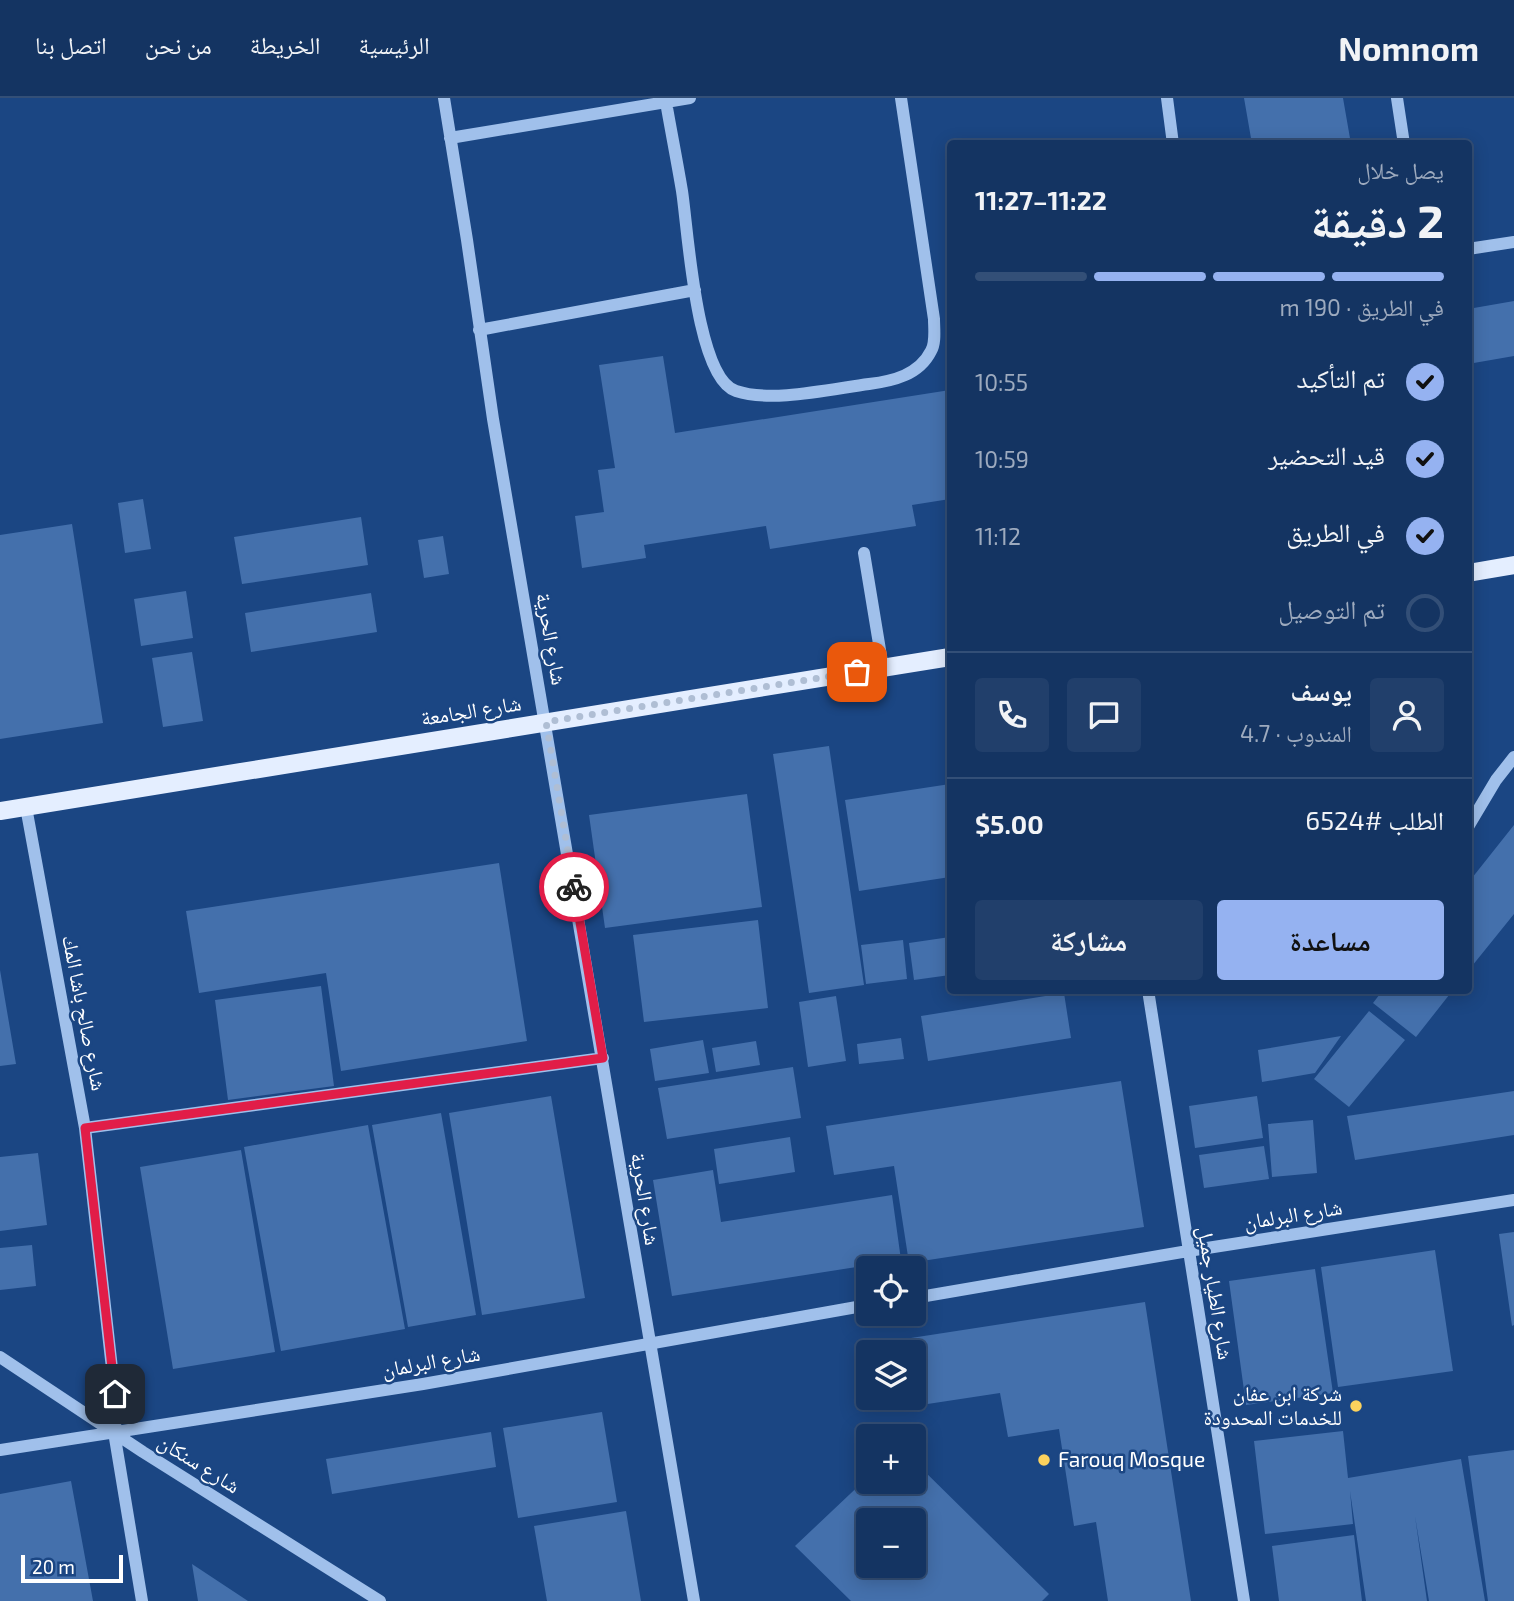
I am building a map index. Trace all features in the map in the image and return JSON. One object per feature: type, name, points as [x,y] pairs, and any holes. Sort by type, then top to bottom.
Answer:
[{"type":"main road","points":[[1472,572],[1514,565]]},
{"type":"main road","name":"شارع الجامعة","points":[[0,811],[947,657]]},
{"type":"street","name":"شارع الحرية","points":[[444,98],[480,330],[694,1601]]},
{"type":"street","points":[[450,138],[690,98]]},
{"type":"street","points":[[666,102],[706,347],[717,373],[733,391],[765,397],[893,381],[917,369],[933,349],[934,319],[901,98]]},
{"type":"street","points":[[1167,98],[1172,140]]},
{"type":"street","points":[[1397,98],[1403,140]]},
{"type":"street","points":[[1472,248],[1514,242]]},
{"type":"street","points":[[480,330],[695,290]]},
{"type":"street","points":[[864,553],[883,668]]},
{"type":"street","points":[[1472,820],[1496,780],[1514,757]]},
{"type":"street","name":"شارع صالح باشا المك","points":[[26,807],[85,1128],[117,1413],[114,1432],[142,1601]]},
{"type":"street","name":"شارع الطيار جميل","points":[[1149,994],[1244,1601]]},
{"type":"street","points":[[85,1128],[603,1058]]},
{"type":"street","name":"شارع البرلمان","points":[[926,1296],[1188,1251],[1514,1200]]},
{"type":"street","name":"شارع البرلمان","points":[[0,1450],[423,1384],[856,1307]]},
{"type":"street","name":"شارع سنكان","points":[[0,1357],[380,1601]]},
{"type":"building","points":[[1244,98],[1343,98],[1350,140],[1251,140]]},
{"type":"building","points":[[1514,301],[1514,356],[1472,363],[1472,308]]},
{"type":"building","points":[[663,356],[675,433],[947,390],[947,499],[912,505],[916,526],[770,549],[766,526],[644,545],[646,558],[582,568],[575,516],[604,512],[598,470],[615,468],[599,365]]},
{"type":"building","points":[[143,499],[151,549],[125,553],[118,503]]},
{"type":"building","points":[[361,517],[368,565],[242,584],[234,537]]},
{"type":"building","points":[[72,524],[103,723],[0,739],[0,535]]},
{"type":"building","points":[[443,536],[449,574],[424,578],[418,540]]},
{"type":"building","points":[[186,591],[193,638],[141,646],[134,599]]},
{"type":"building","points":[[371,593],[377,632],[251,652],[245,613]]},
{"type":"building","points":[[192,652],[203,721],[163,727],[152,658]]},
{"type":"building","points":[[829,746],[864,985],[809,993],[773,754]]},
{"type":"building","points":[[947,784],[947,877],[859,891],[845,800]]},
{"type":"building","points":[[747,794],[762,907],[605,928],[589,815]]},
{"type":"building","points":[[1514,825],[1514,914],[1472,966],[1472,878]]},
{"type":"building","points":[[499,863],[527,1041],[341,1071],[326,973],[199,993],[186,911]]},
{"type":"building","points":[[758,920],[768,1008],[644,1022],[633,935]]},
{"type":"building","points":[[947,937],[947,975],[914,980],[909,943]]},
{"type":"building","points":[[903,940],[907,979],[866,984],[861,945]]},
{"type":"building","points":[[0,970],[16,1064],[0,1066]]},
{"type":"building","points":[[321,986],[334,1086],[228,1100],[215,1000]]},
{"type":"building","points":[[1064,994],[1071,1038],[928,1061],[921,1016]]},
{"type":"building","points":[[1380,994],[1450,994],[1416,1037],[1373,1003]]},
{"type":"building","points":[[836,996],[846,1061],[808,1067],[799,1002]]},
{"type":"building","points":[[1369,1011],[1405,1040],[1349,1107],[1314,1079]]},
{"type":"building","points":[[1341,1036],[1315,1073],[1262,1082],[1258,1050]]},
{"type":"building","points":[[901,1038],[904,1059],[859,1064],[857,1044]]},
{"type":"building","points":[[703,1040],[709,1073],[655,1081],[650,1049]]},
{"type":"building","points":[[756,1041],[760,1065],[716,1072],[712,1048]]},
{"type":"building","points":[[793,1067],[801,1118],[667,1139],[658,1088]]},
{"type":"building","points":[[1121,1081],[1144,1227],[926,1260],[926,1256],[908,1256],[894,1166],[834,1175],[826,1126]]},
{"type":"building","points":[[1514,1091],[1514,1135],[1355,1160],[1347,1116]]},
{"type":"building","points":[[551,1096],[585,1298],[482,1315],[449,1113]]},
{"type":"building","points":[[1257,1096],[1263,1138],[1195,1148],[1189,1106]]},
{"type":"building","points":[[441,1113],[476,1315],[408,1327],[372,1125]]},
{"type":"building","points":[[1313,1120],[1317,1173],[1272,1177],[1268,1124]]},
{"type":"building","points":[[368,1125],[405,1329],[281,1351],[244,1147]]},
{"type":"building","points":[[790,1137],[795,1172],[719,1184],[714,1149]]},
{"type":"building","points":[[1264,1146],[1269,1179],[1204,1188],[1199,1155]]},
{"type":"building","points":[[241,1150],[275,1352],[173,1369],[140,1167]]},
{"type":"building","points":[[38,1153],[47,1225],[0,1231],[0,1157]]},
{"type":"building","points":[[713,1170],[721,1222],[892,1195],[900,1256],[856,1256],[856,1267],[672,1296],[653,1180]]},
{"type":"building","points":[[1514,1232],[1514,1325],[1512,1326],[1499,1234]]},
{"type":"building","points":[[32,1245],[36,1286],[0,1290],[0,1248]]},
{"type":"building","points":[[1435,1250],[1453,1371],[1338,1387],[1321,1267]]},
{"type":"building","points":[[1315,1269],[1333,1393],[1246,1405],[1229,1281]]},
{"type":"building","points":[[1145,1302],[1191,1601],[1108,1601],[1096,1522],[1074,1526],[1059,1429],[1008,1437],[1000,1393],[926,1404],[926,1340],[898,1340]]},
{"type":"building","points":[[602,1412],[617,1502],[518,1518],[503,1428]]},
{"type":"building","points":[[1343,1431],[1348,1478],[1461,1459],[1485,1601],[1429,1601],[1415,1516],[1427,1601],[1366,1601],[1350,1491],[1353,1524],[1265,1534],[1254,1441]]},
{"type":"building","points":[[491,1432],[496,1467],[332,1494],[326,1459]]},
{"type":"building","points":[[1514,1450],[1514,1601],[1488,1601],[1468,1456]]},
{"type":"building","points":[[926,1473],[1049,1594],[1042,1601],[851,1601],[795,1546],[856,1488],[856,1494],[926,1494]]},
{"type":"building","points":[[71,1481],[93,1601],[0,1601],[0,1494]]},
{"type":"building","points":[[626,1511],[641,1601],[547,1601],[534,1526]]},
{"type":"building","points":[[1354,1535],[1362,1601],[1279,1601],[1272,1546]]},
{"type":"building","points":[[192,1564],[248,1601],[198,1601]]},
{"type":"way so far","points":[[574,887],[546,722],[857,672]]},
{"type":"place","name":"شركة ابن عفان للخدمات المحدودة","points":[[1356,1406]]},
{"type":"place","name":"Farouq Mosque","points":[[1044,1460]]},
{"type":"route","points":[[115,1394],[85,1128],[603,1058],[574,887]]}]
